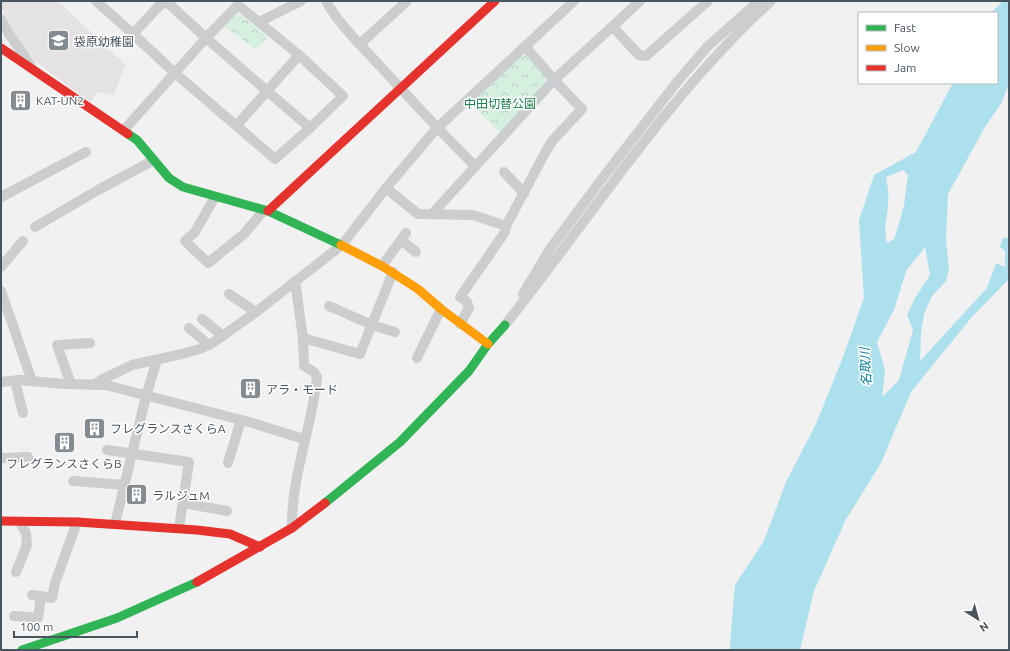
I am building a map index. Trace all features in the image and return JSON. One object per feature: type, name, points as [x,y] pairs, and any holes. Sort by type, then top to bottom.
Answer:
[{"type":"street","points":[[96,1],[176,74],[275,159],[343,96],[299,55],[238,5],[206,38],[176,74],[124,130]]},
{"type":"street","points":[[259,22],[301,1]]},
{"type":"street","points":[[326,1],[338,20],[437,128],[475,166]]},
{"type":"street","points":[[360,44],[407,1]]},
{"type":"street","points":[[215,197],[195,232],[185,241],[208,263],[244,234],[266,211],[495,1]]},
{"type":"street","points":[[94,385],[132,365],[182,354],[209,345],[256,312],[342,245],[386,188],[437,128],[574,1]]},
{"type":"street","points":[[432,214],[554,80],[640,1]]},
{"type":"street","points":[[613,27],[639,55],[646,56],[708,1]]},
{"type":"street","points":[[505,325],[550,249],[644,124],[708,46],[759,1]]},
{"type":"street","points":[[22,650],[117,618],[199,581],[292,528],[400,442],[469,371],[488,344],[538,283],[618,174],[677,100],[740,30],[771,1]]},
{"type":"street","points":[[133,34],[161,3],[206,38],[268,90],[310,128]]},
{"type":"street","points":[[1,19],[9,34],[33,68]]},
{"type":"street","points":[[460,324],[469,308],[467,302],[460,297],[505,232],[506,226],[553,140],[582,109],[554,80],[525,46]]},
{"type":"street","points":[[1,48],[124,130],[137,140],[169,178],[183,187],[266,211],[342,245],[393,272],[418,289],[441,310],[488,344]]},
{"type":"street","points":[[236,126],[299,55]]},
{"type":"street","points":[[1,197],[86,152]]},
{"type":"street","points":[[35,228],[98,190],[154,160]]},
{"type":"street","points":[[504,172],[524,193]]},
{"type":"street","points":[[386,188],[418,214],[474,215],[506,226]]},
{"type":"street","points":[[382,266],[403,237],[416,252]]},
{"type":"street","points":[[1,267],[22,241]]},
{"type":"street","points":[[304,338],[360,354],[393,272]]},
{"type":"street","points":[[292,528],[291,509],[317,377],[314,372],[304,366],[304,338],[295,281]]},
{"type":"street","points":[[1,291],[32,381]]},
{"type":"street","points":[[229,294],[256,312]]},
{"type":"street","points":[[329,306],[395,332]]},
{"type":"street","points":[[417,358],[441,310]]},
{"type":"street","points":[[202,319],[223,336]]},
{"type":"street","points":[[189,328],[209,345]]},
{"type":"street","points":[[72,384],[57,345],[90,343]]},
{"type":"street","points":[[115,524],[146,396],[157,360]]},
{"type":"street","points":[[15,381],[23,413]]},
{"type":"street","points":[[1,382],[32,381],[106,385],[241,420],[304,440]]},
{"type":"street","points":[[228,463],[241,420]]},
{"type":"street","points":[[107,450],[190,462],[179,528]]},
{"type":"street","points":[[1,458],[28,457]]},
{"type":"street","points":[[73,481],[125,484]]},
{"type":"street","points":[[183,503],[227,511]]},
{"type":"street","points":[[1,521],[77,522],[179,528],[230,534],[260,547]]},
{"type":"street","points":[[16,572],[26,545],[26,533],[20,522]]},
{"type":"street","points":[[20,619],[38,618],[37,595],[52,598],[55,583],[77,522]]},
{"type":"shaded area","name":"袋原幼稚園","points":[[1,1],[58,1],[125,65],[114,95],[97,92],[90,102],[39,64],[26,52],[12,29],[1,7]]},
{"type":"green space","points":[[240,14],[268,37],[255,49],[225,27],[232,17]]},
{"type":"green space","name":"中田切替公園","points":[[527,54],[547,76],[547,83],[501,134],[470,103],[520,57]]},
{"type":"water","name":"名取川","points":[[1003,1],[1009,1],[1009,83],[1002,102],[985,127],[948,194],[946,240],[949,269],[946,281],[932,296],[924,314],[921,333],[920,361],[987,288],[996,263],[1005,267],[1005,251],[1000,247],[1003,238],[1009,238],[1009,279],[971,318],[911,392],[881,463],[845,521],[814,591],[800,650],[731,650],[730,643],[735,585],[764,541],[786,482],[816,424],[843,357],[864,298],[859,220],[874,175],[916,152],[952,84],[998,84],[998,12],[992,12]],"holes":[[[903,170],[908,175],[904,205],[896,234],[894,239],[887,243],[885,228],[888,211],[888,187],[886,177]],[[925,247],[930,275],[915,298],[907,315],[913,330],[899,380],[882,397],[885,370],[877,342],[894,310],[906,271]]]},
{"type":"traffic: fast","points":[[128,134],[137,140],[169,178],[183,187],[268,211],[341,245]]},
{"type":"traffic: fast","points":[[325,503],[400,442],[469,371],[488,344],[505,325]]},
{"type":"traffic: fast","points":[[22,650],[117,618],[197,582]]},
{"type":"traffic: slow","points":[[341,245],[382,266],[418,289],[441,309],[488,344]]},
{"type":"traffic: jam","points":[[268,211],[495,1]]},
{"type":"traffic: jam","points":[[1,48],[128,134]]},
{"type":"traffic: jam","points":[[197,582],[292,528],[325,503]]},
{"type":"traffic: jam","points":[[1,521],[77,522],[197,530],[230,534],[260,547]]},
{"type":"place","name":"袋原幼稚園","points":[[59,41]]},
{"type":"place","name":"KAT-UN2","points":[[21,100]]},
{"type":"place","name":"アラ・モード","points":[[250,389]]},
{"type":"place","name":"フレグランスさくらA","points":[[94,428]]},
{"type":"place","name":"フレグランスさくらB","points":[[64,442]]},
{"type":"place","name":"ラルジュM","points":[[137,495]]}]
